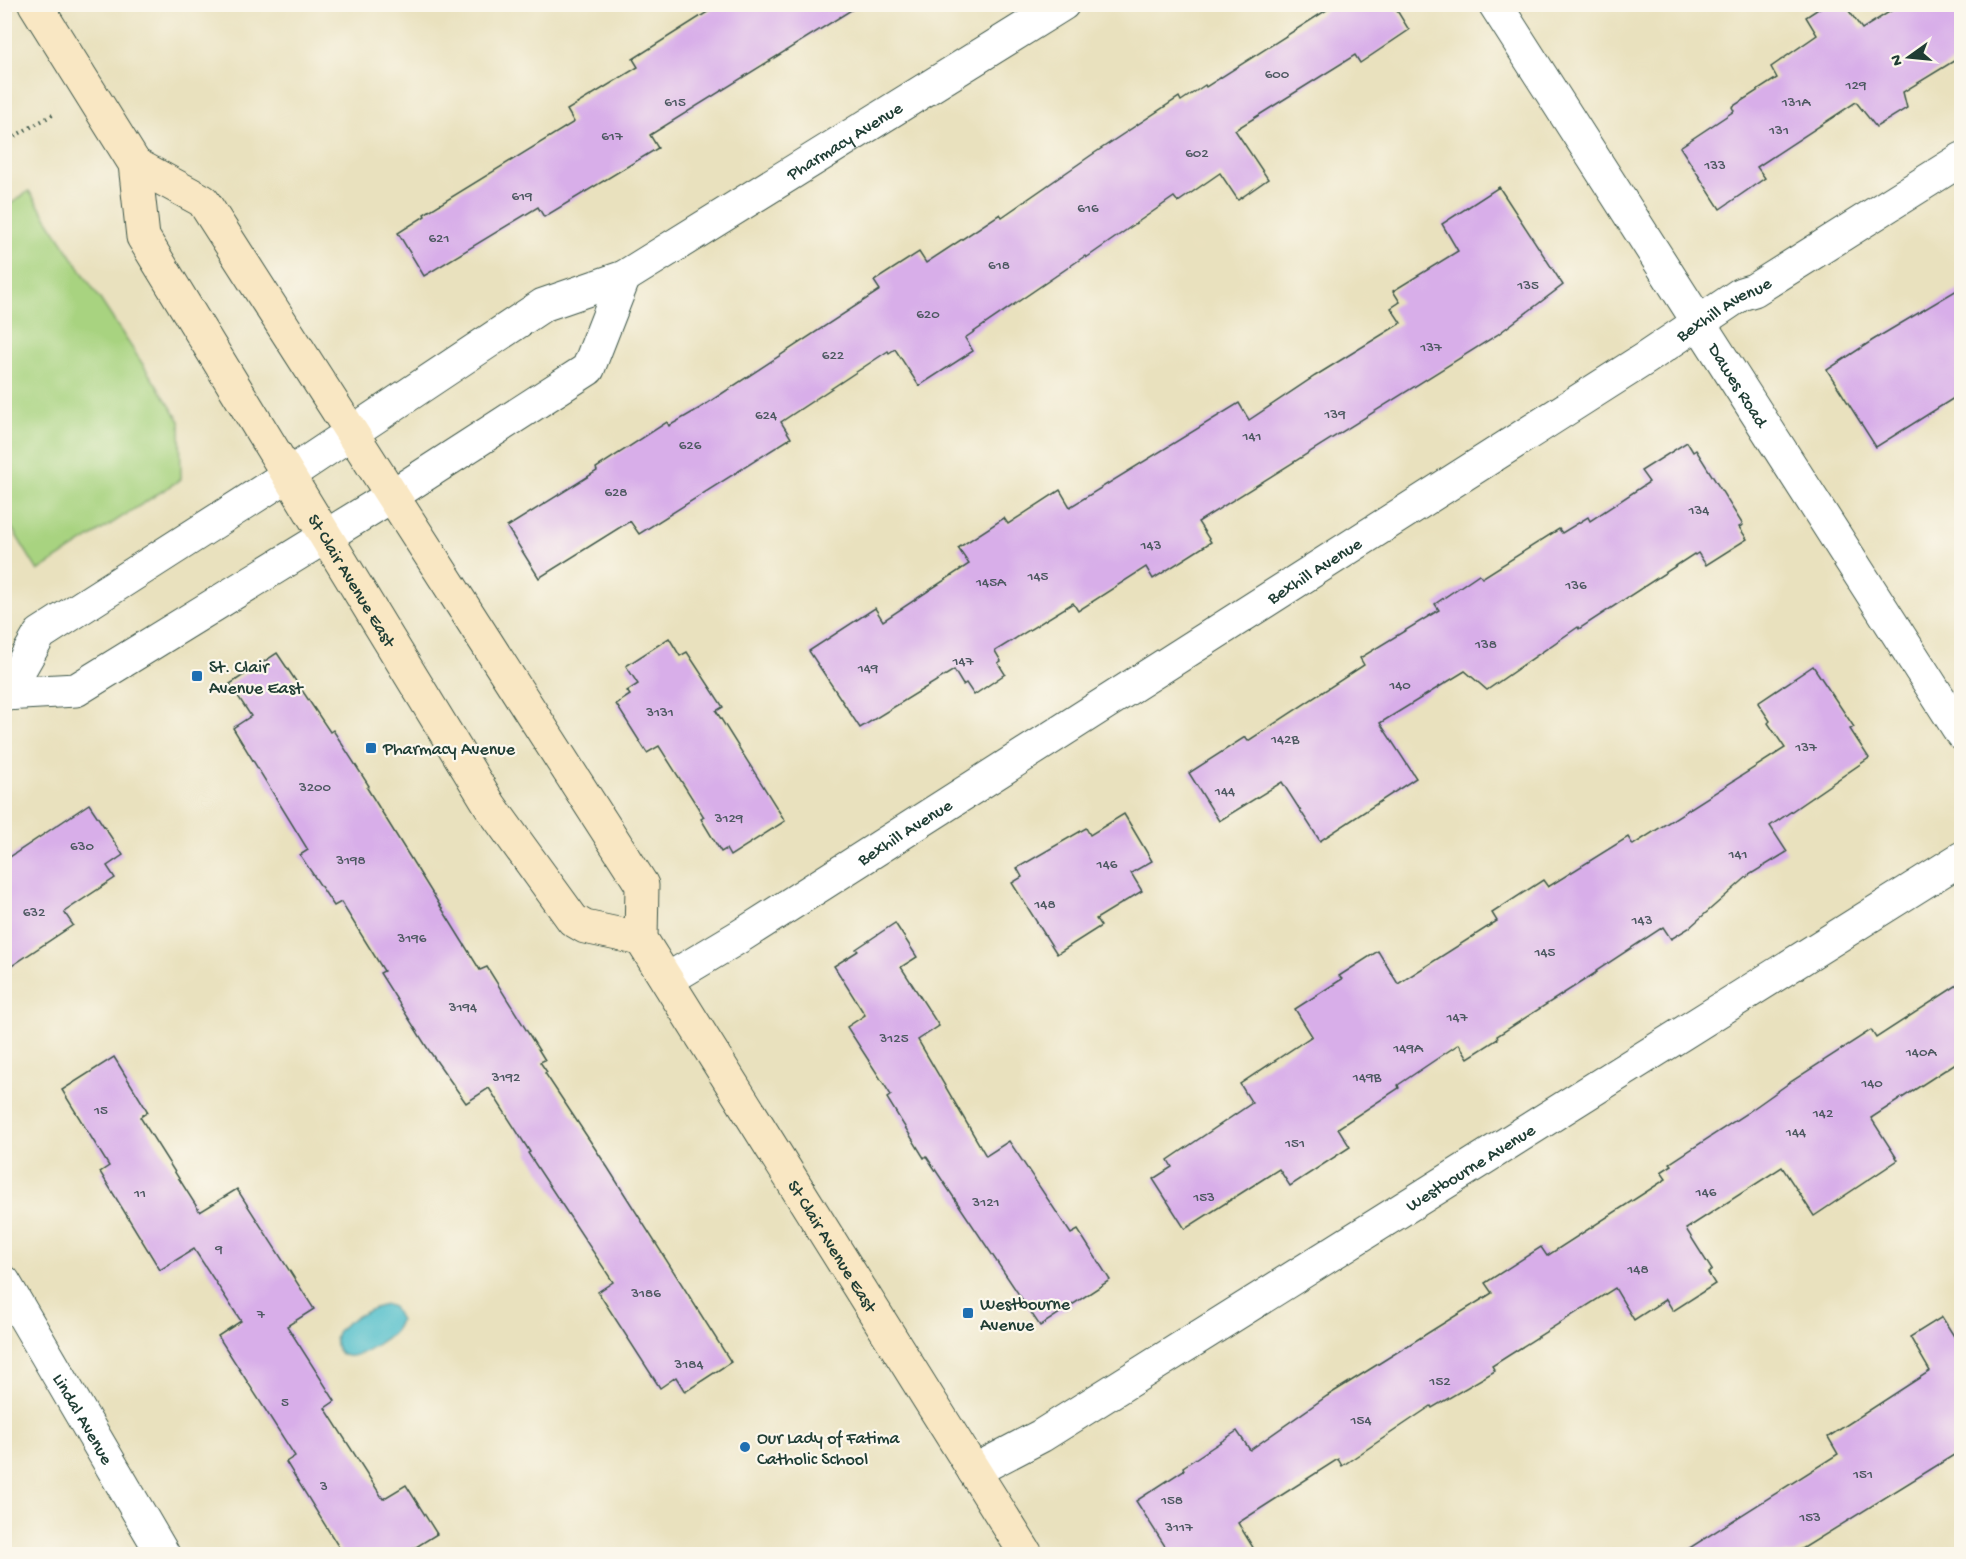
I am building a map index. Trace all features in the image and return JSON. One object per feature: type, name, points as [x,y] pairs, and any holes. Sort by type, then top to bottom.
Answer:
[{"type":"main road","name":"St Clair Avenue East","points":[[35,4],[135,164],[143,237],[491,807],[573,920],[585,927],[641,939]]},
{"type":"main road","name":"St Clair Avenue East","points":[[135,164],[203,201],[393,495],[642,885],[641,939],[1026,1554]]},
{"type":"street","name":"Pharmacy Avenue","points":[[5,694],[40,634],[288,475],[543,305],[624,277],[1064,4]]},
{"type":"street","name":"Dawes Road","points":[[1495,4],[1962,734]]},
{"type":"street","name":"Bexhill Avenue","points":[[667,981],[1698,324],[1741,294],[1754,290],[1962,159]]},
{"type":"street","name":"Pharmacy Avenue","points":[[5,694],[76,690],[393,495],[588,369],[624,277]]},
{"type":"street","name":"Westbourne Avenue","points":[[974,1471],[1041,1436],[1962,858]]},
{"type":"street","name":"Lindal Avenue","points":[[4,1282],[163,1554]]},
{"type":"path","points":[[4,142],[90,93]]},
{"type":"green space","points":[[29,191],[180,421],[181,479],[38,571],[5,517],[5,208]]},
{"type":"water","points":[[387,1305],[393,1307],[400,1320],[392,1334],[368,1350],[355,1355],[349,1356],[339,1352],[336,1338],[342,1327],[368,1311]]},
{"type":"building","points":[[720,4],[861,4],[650,135],[658,148],[544,217],[538,207],[424,276],[398,233],[425,216],[424,214],[574,122],[567,110],[638,67],[633,59]]},
{"type":"building","points":[[1336,4],[1393,4],[1409,30],[1360,63],[1355,55],[1235,130],[1268,179],[1238,200],[1220,173],[1178,202],[1174,197],[965,338],[973,351],[919,386],[895,349],[889,353],[888,351],[781,422],[791,438],[639,534],[630,521],[539,578],[507,527],[597,471],[596,468],[667,422],[669,426],[700,408],[880,290],[874,281],[919,252],[926,263],[1000,214],[1002,217],[1179,97],[1181,101],[1205,85],[1206,87]]},
{"type":"building","points":[[1826,4],[1844,4],[1862,29],[1902,4],[1962,4],[1962,56],[1903,92],[1907,108],[1876,127],[1856,102],[1757,167],[1765,178],[1720,209],[1680,147],[1734,111],[1732,107],[1777,78],[1771,67],[1817,35],[1806,17]]},
{"type":"building","points":[[1499,187],[1563,285],[1497,335],[1198,522],[1211,542],[1153,579],[1146,567],[1078,611],[1073,603],[995,651],[1001,661],[998,663],[1005,674],[974,695],[966,683],[963,685],[954,670],[860,728],[809,651],[875,608],[883,621],[969,564],[958,548],[1004,518],[1008,524],[1060,490],[1070,507],[1239,403],[1249,420],[1401,323],[1391,308],[1400,302],[1393,291],[1458,251],[1442,224]]},
{"type":"building","points":[[1962,287],[1962,393],[1876,447],[1827,370]]},
{"type":"building","points":[[1687,442],[1693,452],[1696,450],[1743,525],[1739,527],[1747,539],[1706,565],[1698,553],[1694,554],[1579,629],[1578,627],[1487,690],[1465,671],[1380,723],[1416,778],[1320,841],[1282,782],[1219,821],[1189,773],[1245,737],[1248,741],[1364,665],[1360,658],[1439,610],[1435,604],[1479,574],[1482,578],[1559,529],[1562,533],[1588,517],[1590,521],[1649,482],[1641,471]]},
{"type":"building","points":[[669,638],[680,656],[687,652],[723,707],[716,711],[785,821],[730,856],[726,849],[721,852],[701,819],[704,817],[659,746],[647,753],[616,704],[630,695],[627,691],[638,684],[626,666]]},
{"type":"building","points":[[277,653],[330,732],[333,730],[369,786],[367,788],[480,970],[487,967],[545,1060],[540,1062],[547,1072],[545,1073],[731,1362],[685,1392],[676,1377],[660,1388],[598,1292],[613,1282],[528,1153],[530,1152],[489,1088],[466,1103],[428,1049],[380,973],[384,971],[341,902],[334,906],[300,855],[308,850],[233,728],[251,716],[230,684]]},
{"type":"building","points":[[1813,666],[1854,727],[1850,729],[1869,758],[1770,826],[1787,852],[1749,875],[1689,928],[1671,939],[1663,927],[1497,1036],[1498,1039],[1468,1058],[1459,1044],[1398,1085],[1399,1088],[1338,1128],[1350,1147],[1290,1186],[1279,1169],[1185,1229],[1153,1179],[1172,1167],[1168,1160],[1252,1103],[1240,1084],[1312,1036],[1295,1009],[1342,979],[1339,976],[1378,951],[1398,984],[1497,921],[1492,913],[1543,880],[1548,887],[1628,837],[1633,845],[1785,748],[1758,703]]},
{"type":"building","points":[[89,804],[123,855],[107,866],[115,878],[64,912],[73,925],[4,971],[4,861]]},
{"type":"building","points":[[1124,814],[1152,861],[1131,873],[1142,891],[1096,919],[1101,926],[1057,954],[1012,883],[1022,877],[1017,868],[1086,828],[1090,835]]},
{"type":"building","points":[[895,923],[917,957],[901,967],[939,1026],[918,1040],[986,1156],[1009,1141],[1071,1234],[1078,1230],[1110,1280],[1040,1326],[926,1156],[924,1158],[887,1098],[891,1095],[847,1027],[865,1015],[834,966]]},
{"type":"building","points":[[1962,982],[1962,1059],[1871,1118],[1898,1160],[1814,1216],[1782,1167],[1686,1229],[1712,1270],[1708,1273],[1715,1284],[1673,1311],[1666,1299],[1634,1320],[1615,1288],[1492,1366],[1495,1371],[1432,1408],[1431,1406],[1342,1466],[1338,1459],[1238,1523],[1257,1554],[1170,1554],[1136,1501],[1184,1470],[1183,1467],[1237,1431],[1250,1450],[1327,1396],[1492,1293],[1485,1283],[1541,1247],[1547,1256],[1666,1179],[1661,1172],[1672,1165],[1670,1163],[1792,1081],[1871,1030],[1876,1038]]},
{"type":"building","points":[[114,1057],[148,1112],[140,1117],[200,1212],[237,1189],[314,1309],[287,1326],[335,1401],[325,1408],[383,1499],[406,1485],[437,1534],[405,1554],[343,1554],[286,1462],[295,1456],[218,1336],[241,1321],[194,1249],[160,1270],[100,1172],[109,1166],[62,1090]]},
{"type":"building","points":[[1942,1317],[1962,1349],[1962,1450],[1794,1554],[1680,1554],[1838,1454],[1828,1437],[1930,1371],[1910,1337]]},
{"type":"place","name":"St. Clair Avenue East","points":[[197,676]]},
{"type":"place","name":"Pharmacy Avenue","points":[[371,748]]},
{"type":"place","name":"Westbourne Avenue","points":[[968,1313]]},
{"type":"place","name":"Our Lady of Fatima Catholic School","points":[[745,1447]]}]
